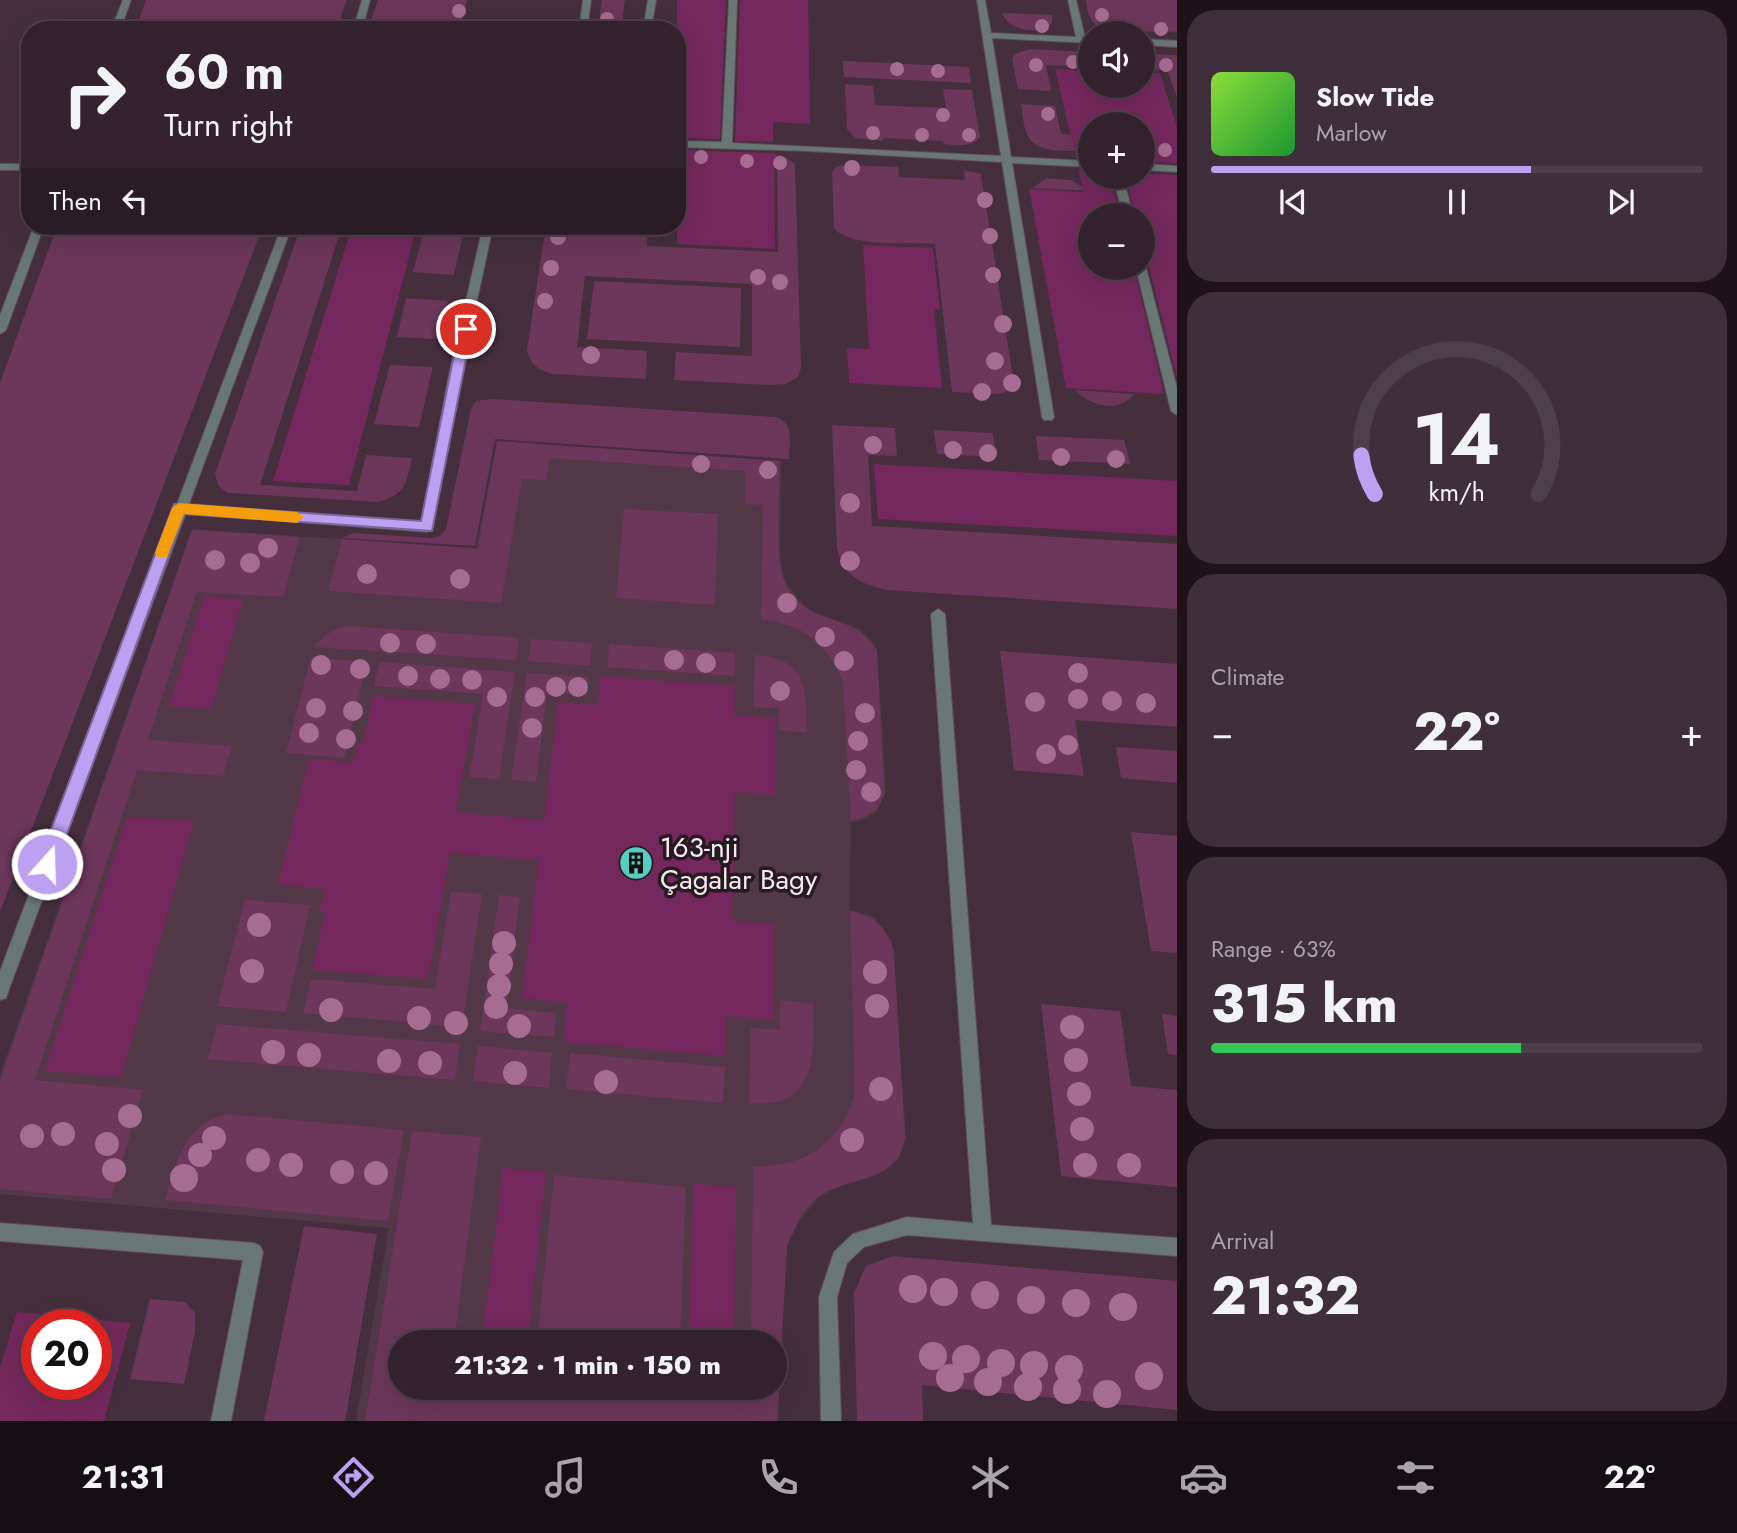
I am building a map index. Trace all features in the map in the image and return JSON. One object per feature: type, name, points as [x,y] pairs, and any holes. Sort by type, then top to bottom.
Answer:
[{"type":"street","points":[[119,21],[127,0]]},
{"type":"street","points":[[360,21],[366,0]]},
{"type":"street","points":[[584,21],[587,0]]},
{"type":"street","points":[[648,21],[652,0]]},
{"type":"street","points":[[727,145],[733,0]]},
{"type":"street","points":[[981,0],[1048,417]]},
{"type":"street","points":[[1072,0],[1079,21]]},
{"type":"street","points":[[987,35],[1078,40]]},
{"type":"street","points":[[1155,43],[1177,44]]},
{"type":"street","points":[[686,144],[1078,163]]},
{"type":"street","points":[[0,167],[21,167]]},
{"type":"street","points":[[1155,168],[1177,169]]},
{"type":"street","points":[[0,330],[36,235]]},
{"type":"street","points":[[0,992],[179,508],[284,235]]},
{"type":"street","points":[[179,508],[427,527],[454,380],[486,235]]},
{"type":"street","points":[[1144,280],[1177,411]]},
{"type":"street","points":[[938,614],[984,1233]]},
{"type":"street","points":[[831,1421],[828,1297],[840,1258],[859,1240],[907,1226],[1177,1247]]},
{"type":"street","points":[[0,1232],[254,1252],[222,1421]]},
{"type":"shaded area","points":[[146,0],[347,0],[339,21],[138,21]]},
{"type":"shaded area","points":[[378,0],[467,0],[461,21],[371,21]]},
{"type":"shaded area","points":[[602,0],[625,0],[622,21],[599,21]]},
{"type":"shaded area","points":[[1086,0],[1177,0],[1177,32],[1155,32],[1155,21],[1092,21]]},
{"type":"shaded area","points":[[1002,13],[1052,15],[1052,23],[1039,29],[1024,30],[1011,24]]},
{"type":"shaded area","points":[[1030,49],[1078,51],[1078,66],[1046,65],[1051,91],[1018,89],[1012,59],[1015,54]]},
{"type":"shaded area","points":[[1155,54],[1177,55],[1177,97],[1167,70],[1155,70]]},
{"type":"shaded area","points":[[843,61],[969,67],[971,83],[844,77]]},
{"type":"shaded area","points":[[845,84],[873,86],[875,105],[946,108],[943,89],[972,90],[980,137],[973,143],[959,145],[944,144],[943,141],[855,138],[847,129]]},
{"type":"shaded area","points":[[1021,104],[1055,106],[1061,134],[1078,135],[1078,151],[1041,147],[1029,138]]},
{"type":"shaded area","points":[[732,153],[782,155],[795,164],[801,368],[798,377],[786,384],[770,385],[674,380],[676,352],[752,356],[752,284],[585,276],[577,347],[647,351],[646,379],[552,374],[535,366],[527,350],[545,235],[648,235],[647,246],[778,252],[777,168],[732,166]]},
{"type":"shaded area","points":[[836,167],[898,167],[899,177],[965,180],[964,170],[981,174],[1013,389],[998,394],[952,392],[935,244],[881,243],[853,239],[834,228],[832,173]]},
{"type":"shaded area","points":[[1047,178],[1071,180],[1078,184],[1078,189],[1090,191],[1032,188]]},
{"type":"shaded area","points":[[54,235],[260,235],[0,912],[0,383]]},
{"type":"shaded area","points":[[298,235],[339,235],[260,485],[357,491],[366,455],[412,458],[403,487],[394,495],[378,502],[227,493],[218,485],[215,474]]},
{"type":"shaded area","points":[[423,235],[463,235],[454,275],[413,272]]},
{"type":"shaded area","points":[[594,281],[741,288],[740,347],[587,339]]},
{"type":"shaded area","points":[[406,298],[448,301],[439,339],[397,337]]},
{"type":"shaded area","points":[[390,365],[433,367],[419,427],[374,424]]},
{"type":"shaded area","points":[[1075,390],[1134,394],[1120,404],[1105,406],[1081,396]]},
{"type":"shaded area","points":[[492,399],[775,417],[788,428],[789,459],[495,439],[475,546],[342,538],[353,533],[431,538],[440,536],[446,529],[471,409],[476,401]]},
{"type":"shaded area","points":[[832,425],[895,428],[897,456],[868,455],[872,526],[1177,544],[1177,609],[887,590],[861,582],[849,573],[837,549]]},
{"type":"shaded area","points":[[934,430],[993,433],[996,457],[937,454]]},
{"type":"shaded area","points":[[1036,436],[1124,440],[1130,464],[1039,460]]},
{"type":"shaded area","points":[[497,441],[781,461],[780,559],[785,581],[807,610],[858,628],[877,650],[886,792],[877,811],[865,819],[851,823],[849,910],[874,917],[892,941],[906,1139],[899,1159],[875,1176],[848,1182],[819,1197],[800,1220],[787,1245],[783,1330],[388,1330],[388,1400],[779,1400],[778,1421],[356,1421],[389,1228],[0,1194],[0,1075],[192,529],[476,548]]},
{"type":"shaded area","points":[[497,441],[779,461],[779,556],[787,587],[805,607],[853,628],[866,637],[877,651],[884,791],[877,808],[869,815],[851,820],[843,682],[830,657],[821,646],[801,631],[761,620],[763,505],[745,504],[745,471],[550,458],[546,480],[522,479],[501,603],[328,591],[342,539],[478,549]]},
{"type":"shaded area","points":[[624,509],[718,514],[715,605],[616,598]]},
{"type":"shaded area","points":[[192,530],[300,537],[283,597],[197,592],[148,740],[232,746],[223,776],[137,770],[35,1080],[143,1090],[111,1199],[0,1189],[0,1081]]},
{"type":"shaded area","points":[[348,626],[519,638],[516,660],[314,647],[329,633]]},
{"type":"shaded area","points":[[531,639],[592,643],[590,666],[528,661]]},
{"type":"shaded area","points":[[609,644],[735,653],[735,676],[607,667]]},
{"type":"shaded area","points":[[1000,651],[1177,664],[1177,727],[1075,720],[1084,776],[1014,770]]},
{"type":"shaded area","points":[[755,655],[785,663],[795,670],[801,679],[805,690],[807,733],[779,730],[779,708],[753,707]]},
{"type":"shaded area","points":[[311,657],[367,662],[344,758],[286,753]]},
{"type":"shaded area","points":[[380,662],[515,672],[499,779],[469,777],[483,694],[374,686]]},
{"type":"shaded area","points":[[527,673],[589,677],[587,695],[547,692],[536,782],[511,780]]},
{"type":"shaded area","points":[[1116,747],[1177,751],[1177,783],[1121,778]]},
{"type":"shaded area","points":[[1131,832],[1177,836],[1177,953],[1151,951]]},
{"type":"shaded area","points":[[451,892],[482,894],[462,1027],[303,1013],[311,979],[435,989]]},
{"type":"shaded area","points":[[499,895],[520,897],[506,1008],[556,1013],[554,1037],[480,1031]]},
{"type":"shaded area","points":[[245,900],[310,905],[286,1012],[217,1006]]},
{"type":"shaded area","points":[[850,911],[879,924],[888,936],[894,952],[905,1138],[898,1157],[890,1167],[871,1177],[828,1191],[808,1206],[787,1245],[782,1330],[751,1330],[753,1166],[789,1163],[819,1148],[841,1125],[855,1092]]},
{"type":"shaded area","points":[[780,1000],[813,1004],[812,1059],[808,1075],[800,1088],[789,1098],[772,1103],[749,1103],[751,1028],[780,1030]]},
{"type":"shaded area","points":[[1041,1004],[1120,1011],[1131,1086],[1177,1090],[1177,1187],[1061,1176]]},
{"type":"shaded area","points":[[1162,1014],[1177,1016],[1177,1055],[1168,1054]]},
{"type":"shaded area","points":[[217,1024],[460,1044],[455,1080],[208,1059]]},
{"type":"shaded area","points":[[478,1046],[552,1053],[549,1088],[473,1081]]},
{"type":"shaded area","points":[[570,1053],[725,1067],[723,1103],[566,1089]]},
{"type":"shaded area","points":[[229,1114],[404,1130],[388,1221],[165,1200],[178,1158],[192,1134],[214,1118]]},
{"type":"shaded area","points":[[412,1131],[481,1137],[456,1330],[388,1330],[388,1400],[778,1400],[777,1421],[365,1421]]},
{"type":"shaded area","points":[[554,1175],[686,1187],[680,1330],[538,1330]]},
{"type":"shaded area","points":[[304,1226],[377,1234],[345,1421],[264,1421]]},
{"type":"shaded area","points":[[893,1256],[1177,1281],[1177,1410],[922,1385],[923,1421],[857,1421],[854,1293],[866,1266]]},
{"type":"shaded area","points":[[150,1299],[185,1302],[195,1313],[195,1332],[184,1384],[130,1379]]},
{"type":"building","points":[[677,0],[726,0],[720,139],[686,138],[686,21],[677,21]]},
{"type":"building","points":[[740,0],[808,0],[810,124],[773,122],[773,142],[735,141]]},
{"type":"building","points":[[1055,69],[1078,70],[1078,98],[1155,98],[1155,73],[1160,73],[1177,128],[1177,163],[1155,162],[1155,112],[1078,112],[1076,158]]},
{"type":"building","points":[[686,150],[774,153],[775,249],[677,244],[677,235],[686,235]]},
{"type":"building","points":[[1155,174],[1177,175],[1177,378],[1152,280],[1155,280],[1155,203],[1132,203],[1129,189],[1155,189]]},
{"type":"building","points":[[1029,189],[1084,192],[1083,189],[1114,189],[1117,203],[1078,203],[1078,280],[1137,280],[1164,394],[1066,388]]},
{"type":"building","points":[[349,235],[415,235],[349,485],[273,481]]},
{"type":"building","points":[[863,245],[933,248],[940,309],[934,309],[942,388],[849,383],[847,348],[869,349]]},
{"type":"building","points":[[874,464],[1177,481],[1177,536],[878,519]]},
{"type":"building","points":[[204,596],[243,599],[211,709],[169,706]]},
{"type":"building","name":"163-nji Çagalar Bagy","points":[[601,676],[735,686],[734,715],[775,718],[775,795],[735,792],[732,921],[774,924],[774,1020],[726,1016],[725,1056],[564,1042],[567,1003],[522,998],[539,860],[450,853],[428,979],[312,970],[325,912],[319,912],[325,889],[278,885],[309,759],[353,762],[358,743],[363,743],[373,696],[475,704],[456,812],[544,820],[558,702],[598,705]]},
{"type":"building","points":[[127,817],[194,821],[121,1077],[45,1071]]},
{"type":"building","points":[[503,1168],[546,1172],[529,1330],[483,1330]]},
{"type":"building","points":[[694,1184],[736,1187],[734,1330],[688,1330]]},
{"type":"building","points":[[17,1312],[21,1312],[21,1400],[110,1400],[104,1421],[0,1421],[0,1368]]},
{"type":"building","points":[[112,1321],[130,1323],[112,1391]]},
{"type":"slow traffic","points":[[162,553],[179,508],[297,517]]},
{"type":"place","name":"163-nji Çagalar Bagy","points":[[636,863]]},
{"type":"route","points":[[47,864],[179,508],[427,527],[466,329]]}]
